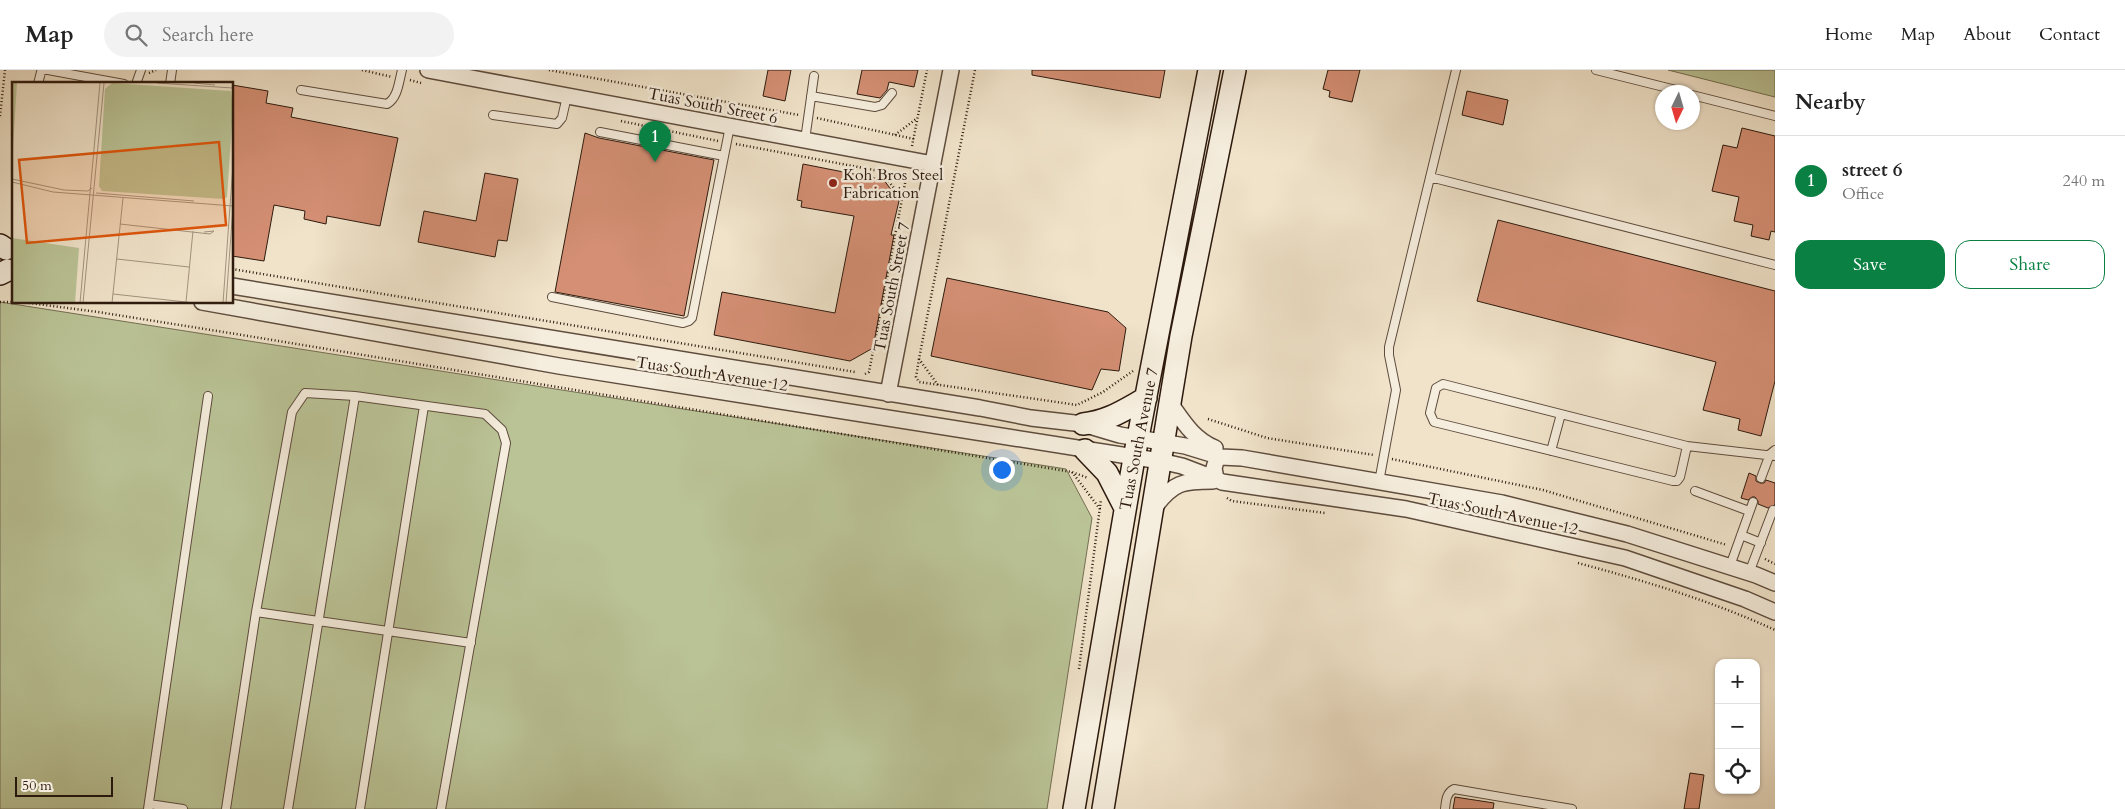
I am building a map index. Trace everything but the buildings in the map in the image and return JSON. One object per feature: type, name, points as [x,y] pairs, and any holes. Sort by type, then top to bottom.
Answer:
[{"type":"street","name":"Tuas South Street 6","points":[[431,70],[933,164]]},
{"type":"street","name":"Tuas South Street 7","points":[[888,394],[951,70]]},
{"type":"street","name":"Tuas South Avenue 7","points":[[1074,809],[1136,448],[1209,70]]},
{"type":"street","name":"Tuas South Avenue 7","points":[[1103,809],[1181,336],[1236,70]]},
{"type":"street","name":"Tuas South Avenue 12","points":[[234,286],[1030,418],[1083,424],[1136,448]]},
{"type":"street","name":"Tuas South Avenue 12","points":[[213,304],[559,366],[1085,450],[1136,448],[1162,452],[1185,446],[1221,457],[1242,458],[1502,502],[1627,534],[1730,566],[1775,583]]},
{"type":"street","points":[[1083,424],[1106,420],[1146,398]]},
{"type":"street","points":[[1170,403],[1202,443],[1242,458]]},
{"type":"street","points":[[1085,450],[1107,473],[1126,508]]},
{"type":"street","name":"Tuas South Avenue 12","points":[[1162,452],[1182,466],[1220,484],[1406,509],[1625,558],[1746,599],[1775,612]]},
{"type":"street","points":[[1152,510],[1164,494],[1175,485],[1191,481],[1220,484],[1214,468],[1218,458],[1221,457]]},
{"type":"lane","points":[[38,82],[41,72],[46,70],[113,82]]},
{"type":"lane","points":[[137,82],[141,70]]},
{"type":"lane","points":[[301,90],[387,104],[393,101],[402,70]]},
{"type":"lane","points":[[1379,482],[1396,390],[1389,347],[1456,70]]},
{"type":"lane","points":[[1596,70],[1656,85]]},
{"type":"lane","points":[[805,140],[814,76]]},
{"type":"lane","points":[[811,96],[875,107],[882,105],[892,93]]},
{"type":"lane","points":[[493,115],[557,124],[560,122],[567,96]]},
{"type":"lane","points":[[1700,97],[1775,116]]},
{"type":"lane","points":[[552,296],[682,323],[689,321],[692,318],[730,126]]},
{"type":"lane","points":[[600,132],[724,156]]},
{"type":"lane","points":[[1430,177],[1775,265]]},
{"type":"lane","points":[[1687,446],[1680,477],[1677,481],[1434,422],[1430,413],[1436,388],[1442,384],[1687,446],[1773,453],[1761,478]]},
{"type":"lane","points":[[226,809],[256,612],[292,412],[305,393],[355,396],[485,414],[502,430],[506,443],[441,809]]},
{"type":"lane","points":[[183,809],[149,807],[208,396]]},
{"type":"lane","points":[[288,809],[355,396]]},
{"type":"lane","points":[[360,809],[424,406]]},
{"type":"lane","points":[[1551,451],[1561,414]]},
{"type":"lane","points":[[1695,491],[1749,511]]},
{"type":"lane","points":[[1730,566],[1753,502]]},
{"type":"lane","points":[[1749,573],[1773,510]]},
{"type":"lane","points":[[1741,535],[1761,543]]},
{"type":"lane","points":[[256,612],[471,643]]},
{"type":"lane","points":[[1445,809],[1447,796],[1454,789],[1572,809]]},
{"type":"path","points":[[0,116],[5,70]]},
{"type":"path","points":[[549,70],[808,116],[914,139]]},
{"type":"path","points":[[234,269],[866,374],[869,372],[927,70]]},
{"type":"path","points":[[975,70],[916,377],[919,382],[1077,405],[1103,392]]},
{"type":"path","points":[[894,135],[918,118]]},
{"type":"path","points":[[881,171],[902,198]]},
{"type":"path","points":[[37,304],[226,332],[1072,472],[1095,480]]},
{"type":"path","points":[[919,359],[938,385]]},
{"type":"path","points":[[1208,419],[1267,438],[1385,457],[1543,490],[1736,548]]},
{"type":"path","points":[[1072,472],[1100,509]]},
{"type":"path","points":[[1220,484],[1232,501],[1327,513]]},
{"type":"path","points":[[1079,672],[1102,490]]},
{"type":"path","points":[[1757,556],[1775,564]]},
{"type":"path","points":[[1575,562],[1668,589],[1775,630]]},
{"type":"green space","points":[[1668,70],[1775,70],[1775,97]]},
{"type":"green space","points":[[0,302],[1066,469],[1092,518],[1047,809],[0,809]]},
{"type":"place","name":"street 6","points":[[655,162]]},
{"type":"place","name":"Koh Bros Steel Fabrication","points":[[833,183]]}]
